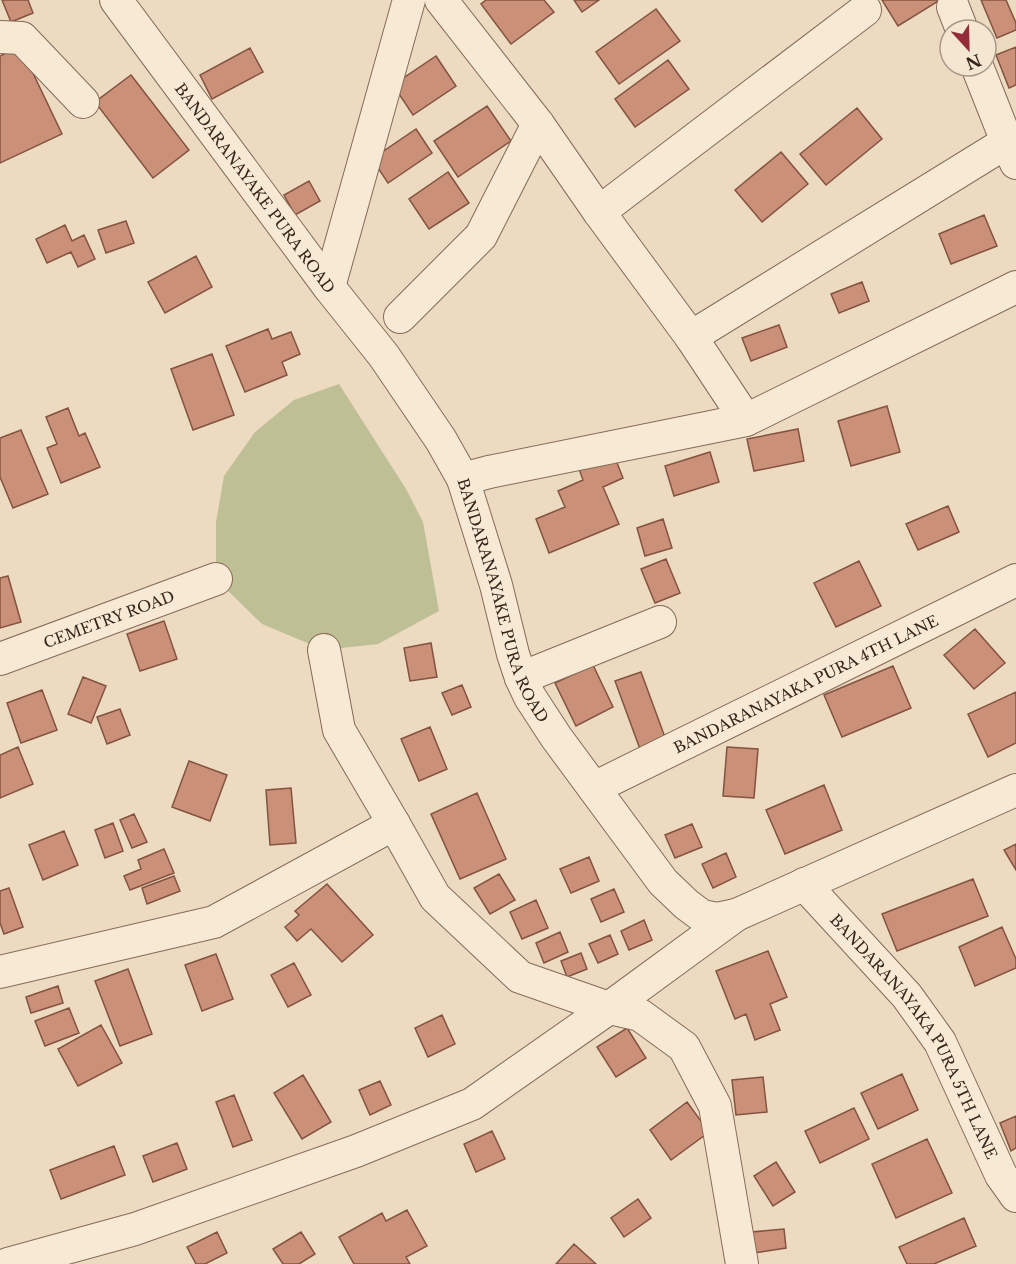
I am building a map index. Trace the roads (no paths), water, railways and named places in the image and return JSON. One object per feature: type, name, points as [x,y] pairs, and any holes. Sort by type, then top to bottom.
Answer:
[{"type":"street","name":"BANDARANAYAKE PURA ROAD","points":[[116,0],[329,287],[384,356],[441,440],[462,479],[496,585],[513,654],[530,697],[555,737],[639,851],[663,882],[686,904],[702,916],[717,919],[736,915],[1016,790]]},
{"type":"street","points":[[329,287],[409,0]]},
{"type":"street","points":[[441,0],[538,124],[691,337],[746,420]]},
{"type":"street","points":[[599,212],[865,10]]},
{"type":"street","points":[[0,37],[22,38],[83,102]]},
{"type":"street","points":[[691,337],[1012,153],[981,78]]},
{"type":"street","points":[[400,316],[481,236],[538,124]]},
{"type":"street","points":[[462,479],[746,420],[1016,287]]},
{"type":"street","name":"CEMETRY ROAD","points":[[0,659],[216,579]]},
{"type":"street","name":"BANDARANAYAKA PURA 4TH LANE","points":[[594,788],[1016,580]]},
{"type":"street","points":[[521,678],[660,622]]},
{"type":"street","points":[[324,650],[339,730],[435,897],[520,977],[609,1008],[640,1015],[684,1047],[715,1106],[742,1264]]},
{"type":"street","points":[[0,972],[214,922],[394,824]]},
{"type":"street","name":"BANDARANAYAKA PURA 5TH LANE","points":[[804,884],[907,996],[940,1042],[1001,1175],[1016,1196]]},
{"type":"street","points":[[8,1264],[135,1229],[356,1151],[472,1104],[736,915]]}]
